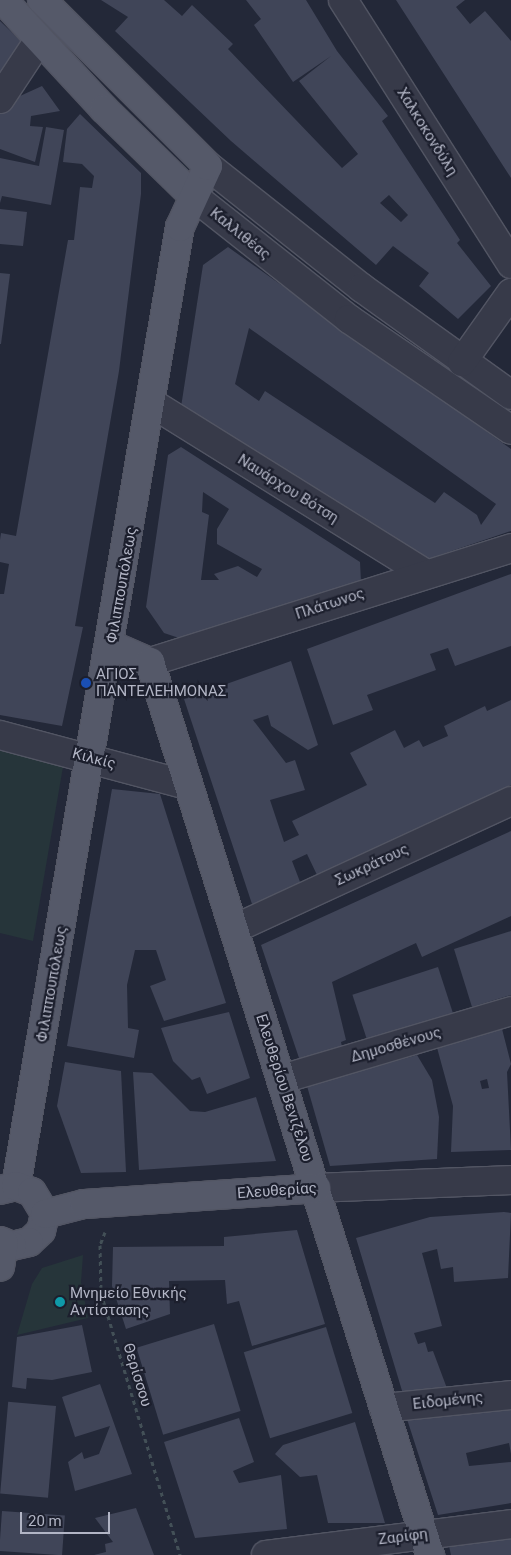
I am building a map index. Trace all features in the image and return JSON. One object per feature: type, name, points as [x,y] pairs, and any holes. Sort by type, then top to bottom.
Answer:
[{"type":"main road","name":"Καλλιθέας","points":[[3,0],[39,40],[192,195]]},
{"type":"main road","points":[[52,4],[208,166]]},
{"type":"main road","name":"Φιλιππουπόλεως","points":[[8,1188],[92,758],[153,404],[180,227],[192,195],[208,166]]},
{"type":"main road","points":[[111,645],[150,662]]},
{"type":"main road","name":"Ελευθερίου Βενιζέλου","points":[[150,662],[187,786],[282,1079],[427,1544]]},
{"type":"main road","points":[[1,1250],[29,1242],[41,1230],[44,1214],[38,1198],[8,1188]]},
{"type":"main road","name":"Ελευθερίας","points":[[44,1214],[117,1201],[316,1188]]},
{"type":"street","name":"Χαλκοκονδύλη","points":[[343,0],[511,264]]},
{"type":"street","points":[[0,99],[39,40]]},
{"type":"street","points":[[208,166],[462,362],[511,395]]},
{"type":"street","name":"Καλλιθέας","points":[[192,195],[349,319],[511,430]]},
{"type":"street","points":[[462,362],[511,292]]},
{"type":"street","name":"Ναυάρχου Βότση","points":[[153,404],[424,574]]},
{"type":"street","name":"Πλάτωνος","points":[[150,662],[511,548]]},
{"type":"street","name":"Κιλκίς","points":[[0,735],[92,758],[187,786]]},
{"type":"street","name":"Σωκράτους","points":[[234,929],[511,801]]},
{"type":"street","name":"Δημοσθένους","points":[[282,1079],[511,1011]]},
{"type":"street","name":"Ελευθερίας","points":[[316,1188],[511,1180]]},
{"type":"street","name":"Ειδομένης","points":[[384,1408],[511,1395]]},
{"type":"street","name":"Ζαρίφη","points":[[266,1555],[427,1544],[511,1524]]},
{"type":"path","name":"Θερίσσου","points":[[117,1201],[100,1245],[101,1294],[180,1555]]},
{"type":"shaded area","points":[[0,743],[64,761],[33,941],[0,933]]},
{"type":"shaded area","points":[[83,1255],[81,1282],[88,1318],[17,1335],[32,1284],[42,1268]]},
{"type":"building","points":[[101,0],[164,0],[182,16],[192,5],[233,44],[228,49],[342,168],[358,154],[299,81],[331,56],[293,82],[254,25],[261,19],[246,0],[306,0],[337,51],[388,116],[382,121],[460,240],[457,243],[491,286],[458,319],[419,286],[429,273],[393,246],[376,265],[231,141],[115,31],[128,17]],"holes":[[[389,195],[408,215],[401,222],[380,203]]]},
{"type":"building","points":[[396,0],[465,0],[456,7],[470,24],[485,11],[511,41],[511,178]]},
{"type":"building","points":[[0,21],[23,43],[0,73]]},
{"type":"building","points":[[42,86],[60,111],[31,116],[30,126],[43,127],[35,162],[0,149],[0,112],[9,101]]},
{"type":"building","points":[[80,114],[141,173],[141,194],[119,371],[75,626],[83,627],[62,726],[0,715],[0,594],[4,594],[9,564],[0,562],[0,540],[1,533],[16,536],[68,240],[74,240],[80,187],[92,188],[94,176],[82,164],[63,162],[67,129]]},
{"type":"building","points":[[46,127],[64,130],[51,205],[2,196],[0,203],[0,158],[39,166]]},
{"type":"building","points":[[0,209],[27,212],[23,246],[0,244]]},
{"type":"building","points":[[228,247],[511,449],[511,531],[422,561],[181,407],[203,265]],"holes":[[[249,328],[496,504],[481,525],[477,515],[444,492],[435,503],[265,391],[259,401],[235,384]]]},
{"type":"building","points":[[0,273],[10,274],[1,344],[0,344]]},
{"type":"building","points":[[181,447],[360,562],[361,582],[185,640],[164,633],[146,607],[168,455]],"holes":[[[203,492],[229,509],[217,529],[217,544],[262,569],[257,577],[238,566],[214,574],[219,580],[201,580],[209,515],[202,512]]]},
{"type":"building","points":[[511,574],[511,646],[455,666],[448,648],[430,654],[436,670],[367,695],[373,710],[333,725],[307,649]]},
{"type":"building","points":[[291,661],[318,745],[308,750],[271,726],[268,715],[253,720],[286,763],[295,760],[305,790],[270,800],[284,842],[299,835],[292,821],[367,785],[350,753],[395,730],[404,748],[419,740],[423,747],[448,736],[444,726],[485,706],[487,711],[511,700],[511,785],[317,875],[307,854],[292,861],[302,887],[252,904],[184,699]]},
{"type":"building","points":[[112,789],[160,794],[226,1003],[164,1021],[150,986],[166,980],[156,950],[135,950],[127,985],[128,1028],[139,1030],[134,1058],[67,1046]]},
{"type":"building","points":[[511,831],[511,916],[422,957],[416,943],[332,982],[346,1040],[341,1042],[342,1047],[300,1061],[261,945]]},
{"type":"building","points":[[511,931],[511,995],[472,1007],[454,949]]},
{"type":"building","points":[[438,967],[453,1013],[367,1040],[352,995]]},
{"type":"building","points":[[229,1012],[250,1078],[207,1094],[200,1077],[192,1080],[173,1061],[161,1028]]},
{"type":"building","points":[[501,1025],[511,1064],[507,1072],[511,1150],[451,1152],[453,1106],[436,1044]],"holes":[[[487,1079],[489,1088],[482,1089],[480,1081]]]},
{"type":"building","points":[[417,1055],[432,1080],[439,1117],[437,1159],[330,1166],[307,1086]]},
{"type":"building","points":[[65,1062],[121,1071],[126,1172],[81,1173],[57,1106]]},
{"type":"building","points":[[133,1072],[152,1073],[190,1111],[205,1112],[256,1097],[276,1161],[139,1170]]},
{"type":"building","points":[[511,1213],[508,1278],[454,1282],[453,1267],[441,1269],[437,1249],[422,1253],[442,1326],[414,1333],[418,1344],[425,1342],[428,1352],[433,1351],[448,1391],[403,1394],[356,1238],[430,1217]]},
{"type":"building","points":[[297,1230],[325,1324],[252,1346],[239,1301],[227,1304],[225,1280],[169,1281],[170,1314],[126,1329],[112,1286],[113,1247],[224,1246],[224,1237]]},
{"type":"building","points":[[214,1324],[241,1411],[163,1435],[137,1348]]},
{"type":"building","points":[[82,1325],[92,1372],[52,1380],[27,1378],[26,1389],[12,1387],[17,1337]]},
{"type":"building","points":[[326,1327],[352,1413],[270,1438],[244,1352]]},
{"type":"building","points":[[100,1384],[132,1474],[75,1491],[68,1462],[82,1452],[84,1459],[99,1454],[110,1426],[75,1437],[62,1397]]},
{"type":"building","points":[[8,1402],[56,1406],[48,1498],[0,1493]]},
{"type":"building","points":[[511,1404],[511,1454],[509,1443],[466,1453],[469,1466],[511,1462],[511,1503],[438,1515],[406,1416]]},
{"type":"building","points":[[239,1418],[254,1462],[233,1471],[239,1483],[281,1475],[287,1529],[195,1538],[164,1442]]},
{"type":"building","points":[[355,1422],[385,1523],[328,1523],[317,1475],[300,1477],[275,1454],[283,1445]]},
{"type":"building","points":[[136,1508],[154,1555],[94,1555],[106,1552],[105,1544],[113,1542],[95,1518]]},
{"type":"building","points":[[2,1511],[65,1515],[62,1555],[0,1551]]},
{"type":"building","points":[[511,1536],[511,1555],[451,1555],[449,1546]]},
{"type":"place","name":"ΑΓΙΟΣ ΠΑΝΤΕΛΕΗΜΟΝΑΣ","points":[[86,683]]},
{"type":"place","name":"Μνημείο Εθνικής Αντίστασης","points":[[60,1302]]}]
